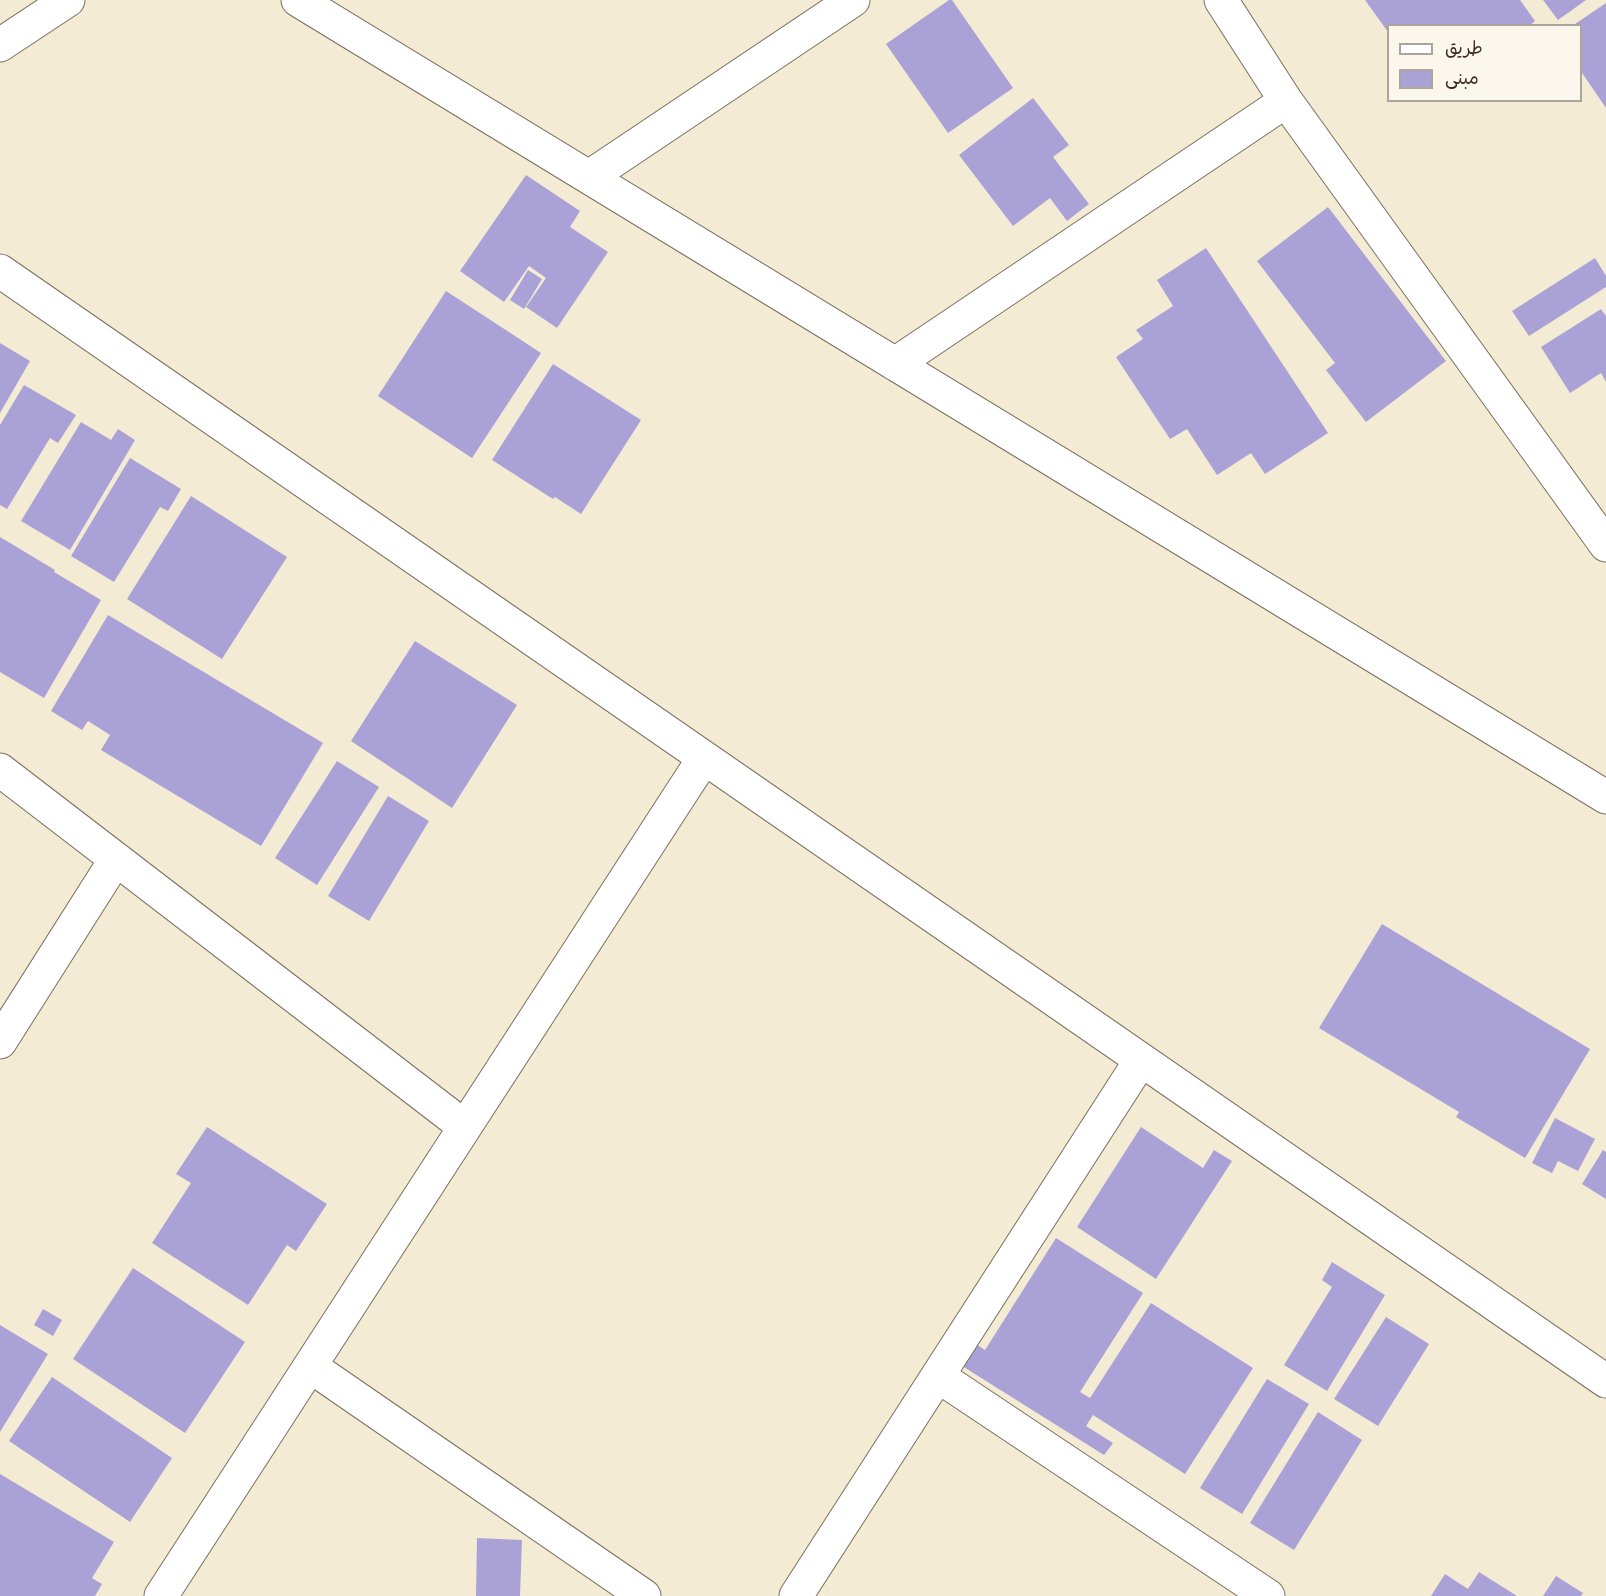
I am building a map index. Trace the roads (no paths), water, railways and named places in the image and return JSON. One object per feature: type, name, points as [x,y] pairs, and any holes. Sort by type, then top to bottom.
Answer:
[{"type":"street","points":[[0,45],[68,0]]},
{"type":"street","points":[[298,0],[1606,797]]},
{"type":"street","points":[[589,177],[853,0]]},
{"type":"street","points":[[1221,0],[1286,101],[1606,546]]},
{"type":"street","points":[[895,364],[1286,101]]},
{"type":"street","points":[[0,271],[1606,1381]]},
{"type":"street","points":[[160,1596],[704,758]]},
{"type":"street","points":[[0,770],[465,1127]]},
{"type":"street","points":[[0,1042],[116,859]]},
{"type":"street","points":[[796,1596],[1141,1060]]},
{"type":"street","points":[[310,1366],[644,1596]]},
{"type":"street","points":[[938,1376],[1268,1596]]}]
